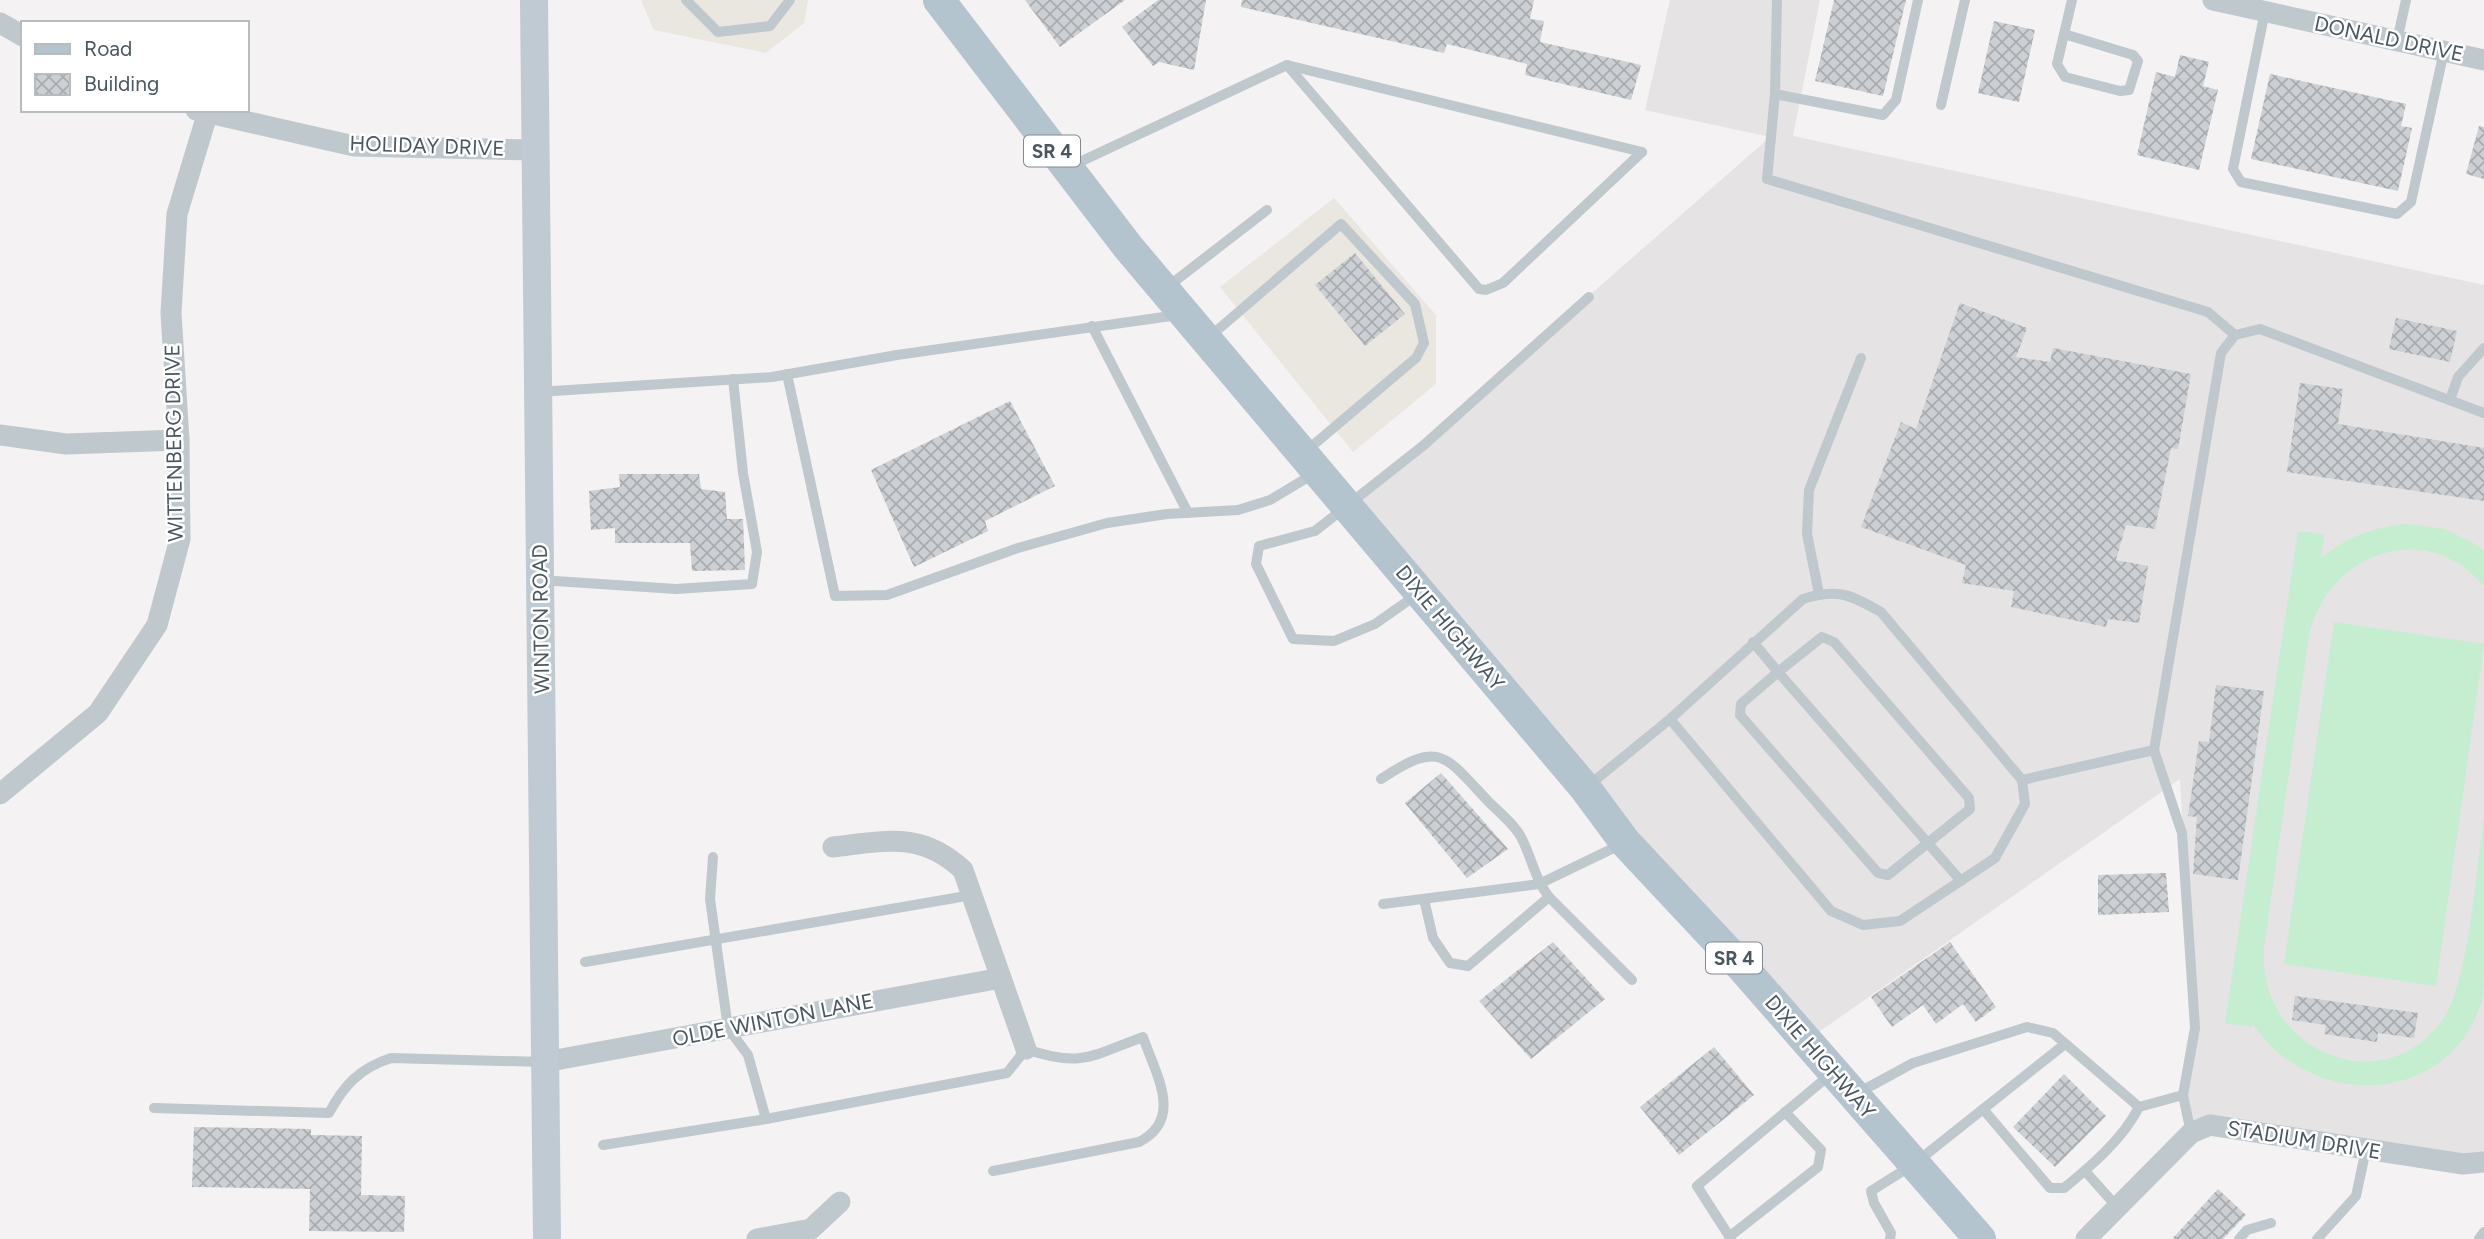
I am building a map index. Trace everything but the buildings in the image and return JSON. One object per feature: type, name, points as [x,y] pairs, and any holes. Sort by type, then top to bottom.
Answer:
[{"type":"main road","name":"DIXIE HIGHWAY","points":[[939,0],[1065,168],[1184,314],[1585,788],[1625,842],[1742,967],[1980,1239]]},
{"type":"street","name":"WINTON ROAD","points":[[534,0],[547,1239]]},
{"type":"street","name":"DONALD DRIVE","points":[[2213,0],[2484,60]]},
{"type":"street","points":[[0,23],[21,35]]},
{"type":"street","name":"HOLIDAY DRIVE","points":[[202,113],[354,146],[536,150]]},
{"type":"street","name":"WITTENBERG DRIVE","points":[[0,794],[98,713],[156,625],[180,539],[179,439],[171,313],[177,214],[202,113]]},
{"type":"street","points":[[0,435],[66,444],[179,439]]},
{"type":"street","points":[[833,847],[895,840],[922,843],[945,853],[963,870],[1026,1049]]},
{"type":"street","name":"OLDE WINTON LANE","points":[[545,1062],[1001,978]]},
{"type":"street","name":"STADIUM DRIVE","points":[[2191,1133],[2210,1125],[2463,1164],[2484,1162]]},
{"type":"street","points":[[2086,1239],[2191,1133]]},
{"type":"street","points":[[757,1239],[811,1229],[840,1202]]},
{"type":"lane","points":[[686,0],[718,32],[770,26],[790,0]]},
{"type":"lane","points":[[1777,0],[1775,94],[1767,179],[2208,312],[2235,335]]},
{"type":"lane","points":[[1775,94],[1883,115],[1896,100],[1918,0]]},
{"type":"lane","points":[[1941,105],[1965,0]]},
{"type":"lane","points":[[2064,34],[2133,55],[2138,61],[2129,90],[2120,91],[2065,77],[2057,64],[2064,34],[2072,0]]},
{"type":"lane","points":[[2397,41],[2406,0]]},
{"type":"lane","points":[[2265,11],[2232,169],[2241,182],[2397,214],[2411,202],[2444,51]]},
{"type":"lane","points":[[1065,168],[1287,65],[1642,152],[1503,283],[1486,290],[1479,289],[1287,65]]},
{"type":"lane","points":[[1164,289],[1267,210]]},
{"type":"lane","points":[[787,374],[835,596],[887,594],[1018,548],[1107,523],[1238,510],[1270,500],[1310,463],[1358,407],[1416,358],[1423,343],[1415,304],[1341,224],[1206,340]]},
{"type":"lane","points":[[1420,593],[1375,624],[1334,641],[1293,639],[1256,564],[1259,546],[1315,531],[1348,507],[1424,445],[1589,297]]},
{"type":"lane","points":[[538,392],[787,374],[1184,314]]},
{"type":"lane","points":[[1092,326],[1188,513]]},
{"type":"lane","points":[[2191,1133],[2183,1095],[2194,1028],[2182,833],[2154,750],[2221,353],[2235,335],[2260,329],[2484,413]]},
{"type":"lane","points":[[2450,400],[2458,377],[2484,348]]},
{"type":"lane","points":[[1819,594],[1807,534],[1809,490],[1861,358]]},
{"type":"lane","points":[[540,580],[676,589],[752,584],[757,552],[741,462],[733,379]]},
{"type":"lane","points":[[1585,788],[1670,719],[1803,599],[1828,592],[1853,597],[1881,612],[2022,780],[2025,804],[1994,858],[1900,921],[1863,925],[1831,911],[1670,719]]},
{"type":"lane","points":[[1822,636],[1834,642],[1969,798],[1970,810],[1888,875],[1878,873],[1740,715],[1741,704],[1778,672],[1822,636]]},
{"type":"lane","points":[[1753,642],[1961,881]]},
{"type":"lane","points":[[2022,780],[2154,750]]},
{"type":"lane","points":[[1381,779],[1410,760],[1427,755],[1448,759],[1521,837],[1539,884],[1549,897],[1632,980]]},
{"type":"lane","points":[[1383,904],[1539,884],[1625,842]]},
{"type":"lane","points":[[713,857],[710,899],[728,1028],[748,1055],[766,1119]]},
{"type":"lane","points":[[585,962],[972,895]]},
{"type":"lane","points":[[1424,899],[1433,938],[1450,963],[1468,966],[1549,897]]},
{"type":"lane","points":[[1785,1112],[1821,1150],[1818,1167],[1730,1238],[1697,1186],[1785,1112],[1844,1084],[2027,1027],[2053,1033],[2139,1107]]},
{"type":"lane","points":[[603,1145],[766,1119],[1007,1073],[1026,1049],[1056,1059],[1080,1060],[1143,1037],[1164,1100],[1164,1117],[1156,1134],[1139,1142],[993,1171]]},
{"type":"lane","points":[[1890,1239],[1891,1233],[1874,1203],[1871,1191],[1914,1164],[2065,1044]]},
{"type":"lane","points":[[154,1108],[329,1113],[352,1079],[370,1065],[391,1058],[545,1062]]},
{"type":"lane","points":[[1983,1109],[2050,1188],[2064,1188],[2085,1171],[2121,1133],[2139,1107],[2183,1095]]},
{"type":"lane","points":[[2317,1239],[2356,1195],[2366,1149]]},
{"type":"lane","points":[[2085,1171],[2118,1208]]},
{"type":"lane","points":[[2239,1239],[2247,1230],[2271,1223]]},
{"type":"lane","points":[[2479,1239],[2484,1232]]},
{"type":"shaded area","points":[[641,0],[808,0],[804,23],[766,53],[654,30]]},
{"type":"shaded area","points":[[1670,0],[1820,0],[1793,136],[2484,285],[2484,1162],[2191,1133],[2183,1095],[2195,1028],[2180,779],[1806,1041],[1348,507],[1770,137],[1645,110]]},
{"type":"shaded area","points":[[1334,198],[1436,315],[1436,384],[1353,452],[1220,287]]},
{"type":"green space","points":[[2406,524],[2445,529],[2481,547],[2484,550],[2484,586],[2461,565],[2435,553],[2408,550],[2382,554],[2357,565],[2336,583],[2320,607],[2309,635],[2264,947],[2267,983],[2280,1014],[2302,1038],[2328,1054],[2359,1061],[2389,1058],[2419,1044],[2444,1018],[2460,977],[2471,921],[2484,815],[2483,996],[2467,1032],[2444,1059],[2413,1077],[2380,1085],[2344,1083],[2310,1073],[2279,1053],[2253,1024],[2252,1027],[2225,1023],[2298,531],[2324,535],[2321,558],[2361,534]]},
{"type":"green space","points":[[2334,622],[2484,644],[2436,986],[2284,964]]}]
